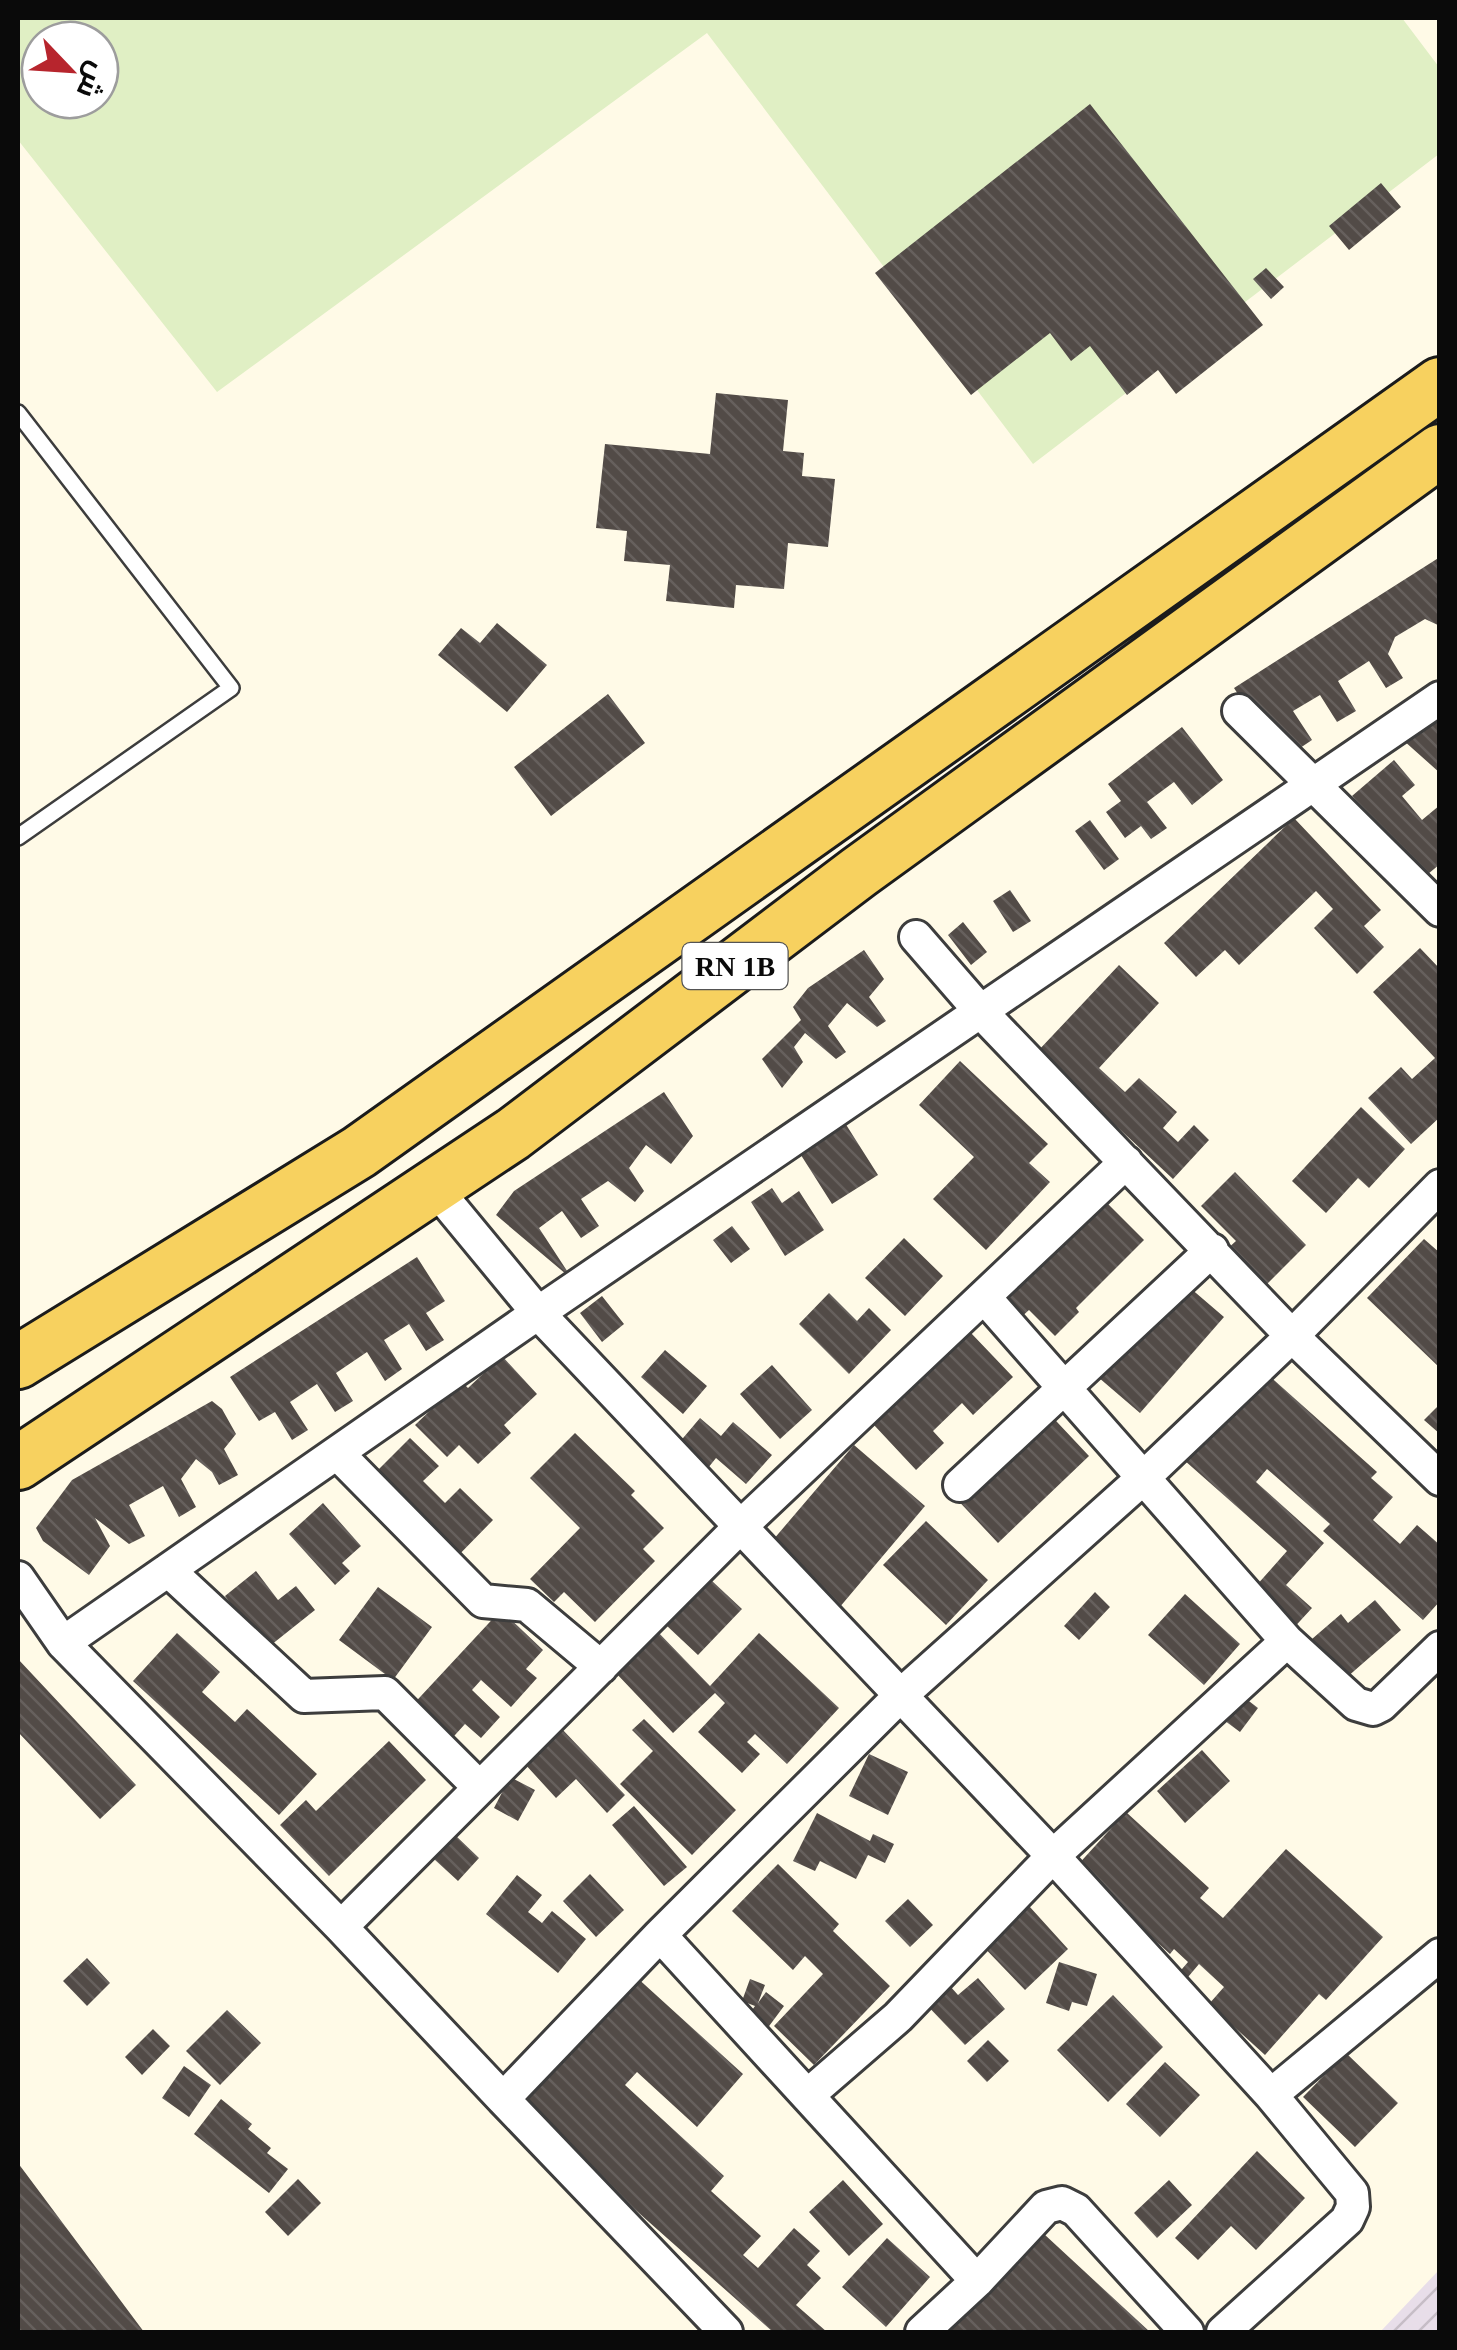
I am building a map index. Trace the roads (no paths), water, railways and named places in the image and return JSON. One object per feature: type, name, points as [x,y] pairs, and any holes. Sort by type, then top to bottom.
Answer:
[{"type":"main road","name":"RN 1B","points":[[18,1362],[359,1152],[1440,384]]},
{"type":"main road","name":"RN 1B","points":[[18,1463],[513,1134],[859,872],[1440,451]]},
{"type":"street","points":[[63,1643],[538,1313],[1440,698]]},
{"type":"street","points":[[1240,711],[1440,910]]},
{"type":"street","points":[[916,937],[980,1012],[1292,1336],[1440,1479]]},
{"type":"street","points":[[341,1927],[740,1527],[1126,1162]]},
{"type":"street","points":[[503,2100],[660,1935],[900,1696],[1142,1479],[1292,1336],[1440,1186]]},
{"type":"street","points":[[434,1188],[538,1313],[1054,1856],[1271,2096],[1352,2193],[1353,2207],[1347,2220],[1223,2332]]},
{"type":"street","points":[[960,1485],[1212,1250]]},
{"type":"street","points":[[985,1298],[1287,1640],[1356,1704],[1374,1709],[1440,1648]]},
{"type":"street","points":[[337,1453],[482,1601],[527,1604],[600,1667]]},
{"type":"street","points":[[168,1570],[304,1696],[385,1694],[479,1787]]},
{"type":"street","points":[[18,1578],[63,1643],[341,1927],[726,2332]]},
{"type":"street","points":[[808,2095],[898,2017],[1054,1856],[1287,1640]]},
{"type":"street","points":[[660,1935],[977,2282]]},
{"type":"street","points":[[1271,2096],[1440,1955]]},
{"type":"street","points":[[922,2332],[977,2282],[1046,2207],[1062,2203],[1076,2210],[1187,2332]]},
{"type":"lane","points":[[18,414],[231,688],[18,837]]}]
